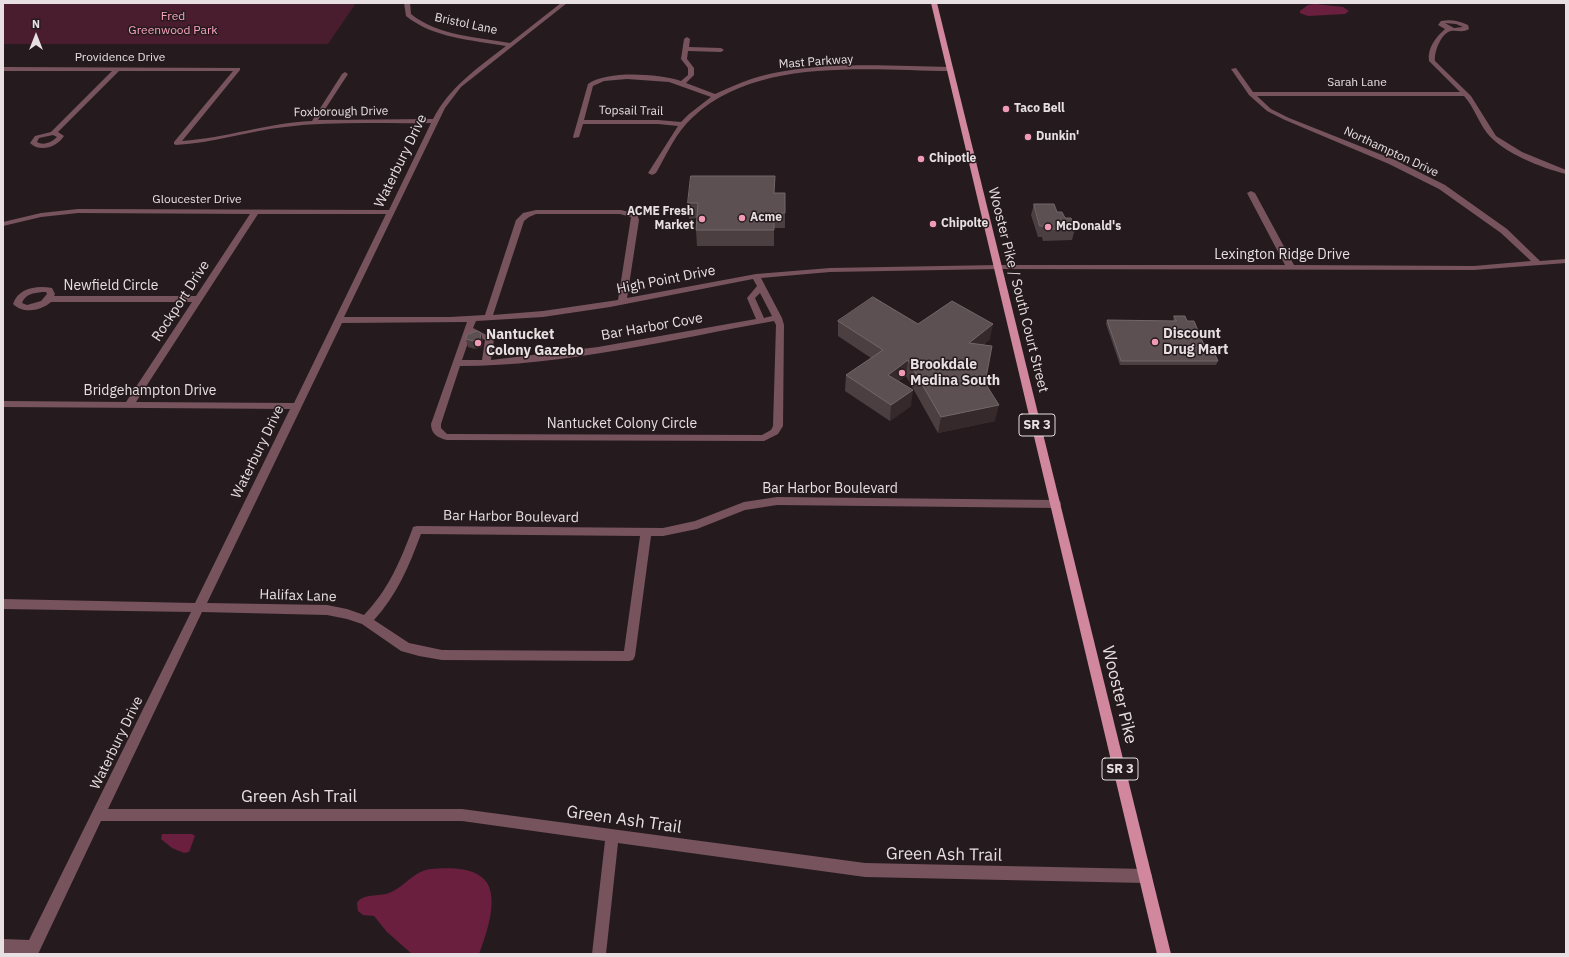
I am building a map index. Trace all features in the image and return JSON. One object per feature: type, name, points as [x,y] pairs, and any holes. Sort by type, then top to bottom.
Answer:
[{"type":"main road","name":"Wooster Pike / South Court Street","points":[[934,3],[1075,583]]},
{"type":"main road","name":"Wooster Pike","points":[[1075,583],[1164,954]]},
{"type":"street","name":"Bristol Lane","points":[[407,3],[408,14],[424,26],[442,32],[512,45]]},
{"type":"street","name":"Waterbury Drive","points":[[32,950],[296,406],[446,102],[459,86],[564,3]]},
{"type":"street","points":[[1449,30],[1433,48],[1431,55],[1432,62],[1473,104],[1481,121],[1495,137],[1520,153],[1545,165],[1566,172]]},
{"type":"street","points":[[682,84],[692,75],[691,68],[684,60],[687,39]]},
{"type":"street","points":[[685,49],[721,50]]},
{"type":"street","name":"Providence Drive","points":[[3,69],[238,69],[176,143]]},
{"type":"street","points":[[53,133],[117,69]]},
{"type":"street","name":"Mast Parkway","points":[[652,173],[682,124],[698,108],[716,96],[753,81],[799,72],[836,69],[950,69]]},
{"type":"street","name":"Northampton Drive","points":[[1234,69],[1251,94],[1262,105],[1277,115],[1392,162],[1442,187],[1504,231],[1538,263]]},
{"type":"street","points":[[314,122],[345,74]]},
{"type":"street","points":[[576,137],[590,85],[597,80],[609,78],[657,78],[682,84],[716,96]]},
{"type":"street","name":"Sarah Lane","points":[[1251,94],[1464,94]]},
{"type":"street","name":"Foxborough Drive","points":[[176,143],[204,140],[269,127],[314,122],[436,121]]},
{"type":"street","name":"Topsail Trail","points":[[580,122],[658,122],[682,124]]},
{"type":"street","points":[[1251,193],[1291,268]]},
{"type":"street","name":"Gloucester Drive","points":[[3,224],[41,215],[78,211],[392,212]]},
{"type":"street","name":"Rockport Drive","points":[[129,405],[255,212]]},
{"type":"street","points":[[488,318],[520,220],[526,215],[536,212],[624,212],[634,216],[622,302]]},
{"type":"street","name":"Lexington Ridge Drive","points":[[998,267],[1474,268],[1566,261]]},
{"type":"street","name":"High Point Drive","points":[[339,320],[472,319],[556,312],[622,302],[756,276],[858,269],[998,267]]},
{"type":"street","name":"Nantucket Colony Circle","points":[[472,319],[436,424],[438,433],[447,437],[764,438],[775,432],[778,426],[780,325],[778,318],[756,276]]},
{"type":"street","points":[[761,321],[751,298],[762,286]]},
{"type":"street","name":"Newfield Circle","points":[[49,299],[197,299]]},
{"type":"street","name":"Bar Harbor Cove","points":[[457,363],[486,363],[598,350],[778,318]]},
{"type":"street","points":[[469,330],[490,339],[486,363]]},
{"type":"street","name":"Bridgehampton Drive","points":[[3,404],[296,406]]},
{"type":"street","name":"Bar Harbor Boulevard","points":[[366,621],[393,590],[400,576],[417,530],[646,533],[679,530],[697,525],[738,507],[766,502],[1056,504]]},
{"type":"street","name":"Halifax Lane","points":[[3,604],[327,610],[342,612],[366,621],[392,640],[405,647],[442,655],[629,656],[646,533]]},
{"type":"street","name":"Green Ash Trail","points":[[98,815],[462,815],[612,837],[883,872],[1145,876]]},
{"type":"street","points":[[599,954],[612,837]]},
{"type":"street","points":[[3,946],[32,950]]},
{"type":"green space","name":"Fred Greenwood Park","points":[[3,3],[356,3],[328,44],[3,44]]},
{"type":"shaded area","points":[[1315,4],[1343,7],[1349,11],[1345,14],[1308,16],[1300,13],[1300,11],[1308,5]]},
{"type":"shaded area","points":[[162,834],[192,834],[195,836],[189,852],[184,853],[172,848],[161,839]]},
{"type":"shaded area","points":[[450,868],[469,871],[480,876],[487,883],[491,891],[491,913],[479,954],[412,954],[387,932],[374,916],[363,915],[358,911],[357,903],[363,898],[367,896],[389,893],[419,873],[431,869]]},
{"type":"building","name":"Acme","points":[[691,176],[775,176],[774,193],[785,193],[785,213],[774,213],[774,230],[696,230],[698,203],[688,203]]},
{"type":"building","points":[[1034,204],[1054,204],[1057,212],[1062,212],[1065,218],[1071,218],[1075,229],[1046,229],[1045,226],[1040,226]]},
{"type":"building","name":"Brookdale Medina South","points":[[873,297],[918,324],[952,301],[993,324],[969,343],[992,346],[985,383],[999,405],[941,417],[908,360],[888,375],[913,390],[891,405],[846,375],[883,350],[838,321]]},
{"type":"building","name":"Discount Drug Mart","points":[[1174,316],[1185,316],[1187,321],[1194,321],[1204,345],[1211,346],[1218,361],[1121,361],[1107,320],[1176,321]]},
{"type":"building","points":[[477,331],[481,333],[480,339],[473,341],[466,339],[467,335]]},
{"type":"place","name":"Taco Bell","points":[[1006,109]]},
{"type":"place","name":"Dunkin'","points":[[1028,137]]},
{"type":"place","name":"Chipotle","points":[[921,159]]},
{"type":"place","name":"Acme","points":[[742,218]]},
{"type":"place","name":"ACME Fresh Market","points":[[702,219]]},
{"type":"place","name":"Chipolte","points":[[933,224]]},
{"type":"place","name":"McDonald's","points":[[1048,227]]},
{"type":"place","name":"Discount Drug Mart","points":[[1155,342]]},
{"type":"place","name":"Nantucket Colony Gazebo","points":[[478,343]]},
{"type":"place","name":"Brookdale Medina South","points":[[902,373]]}]
